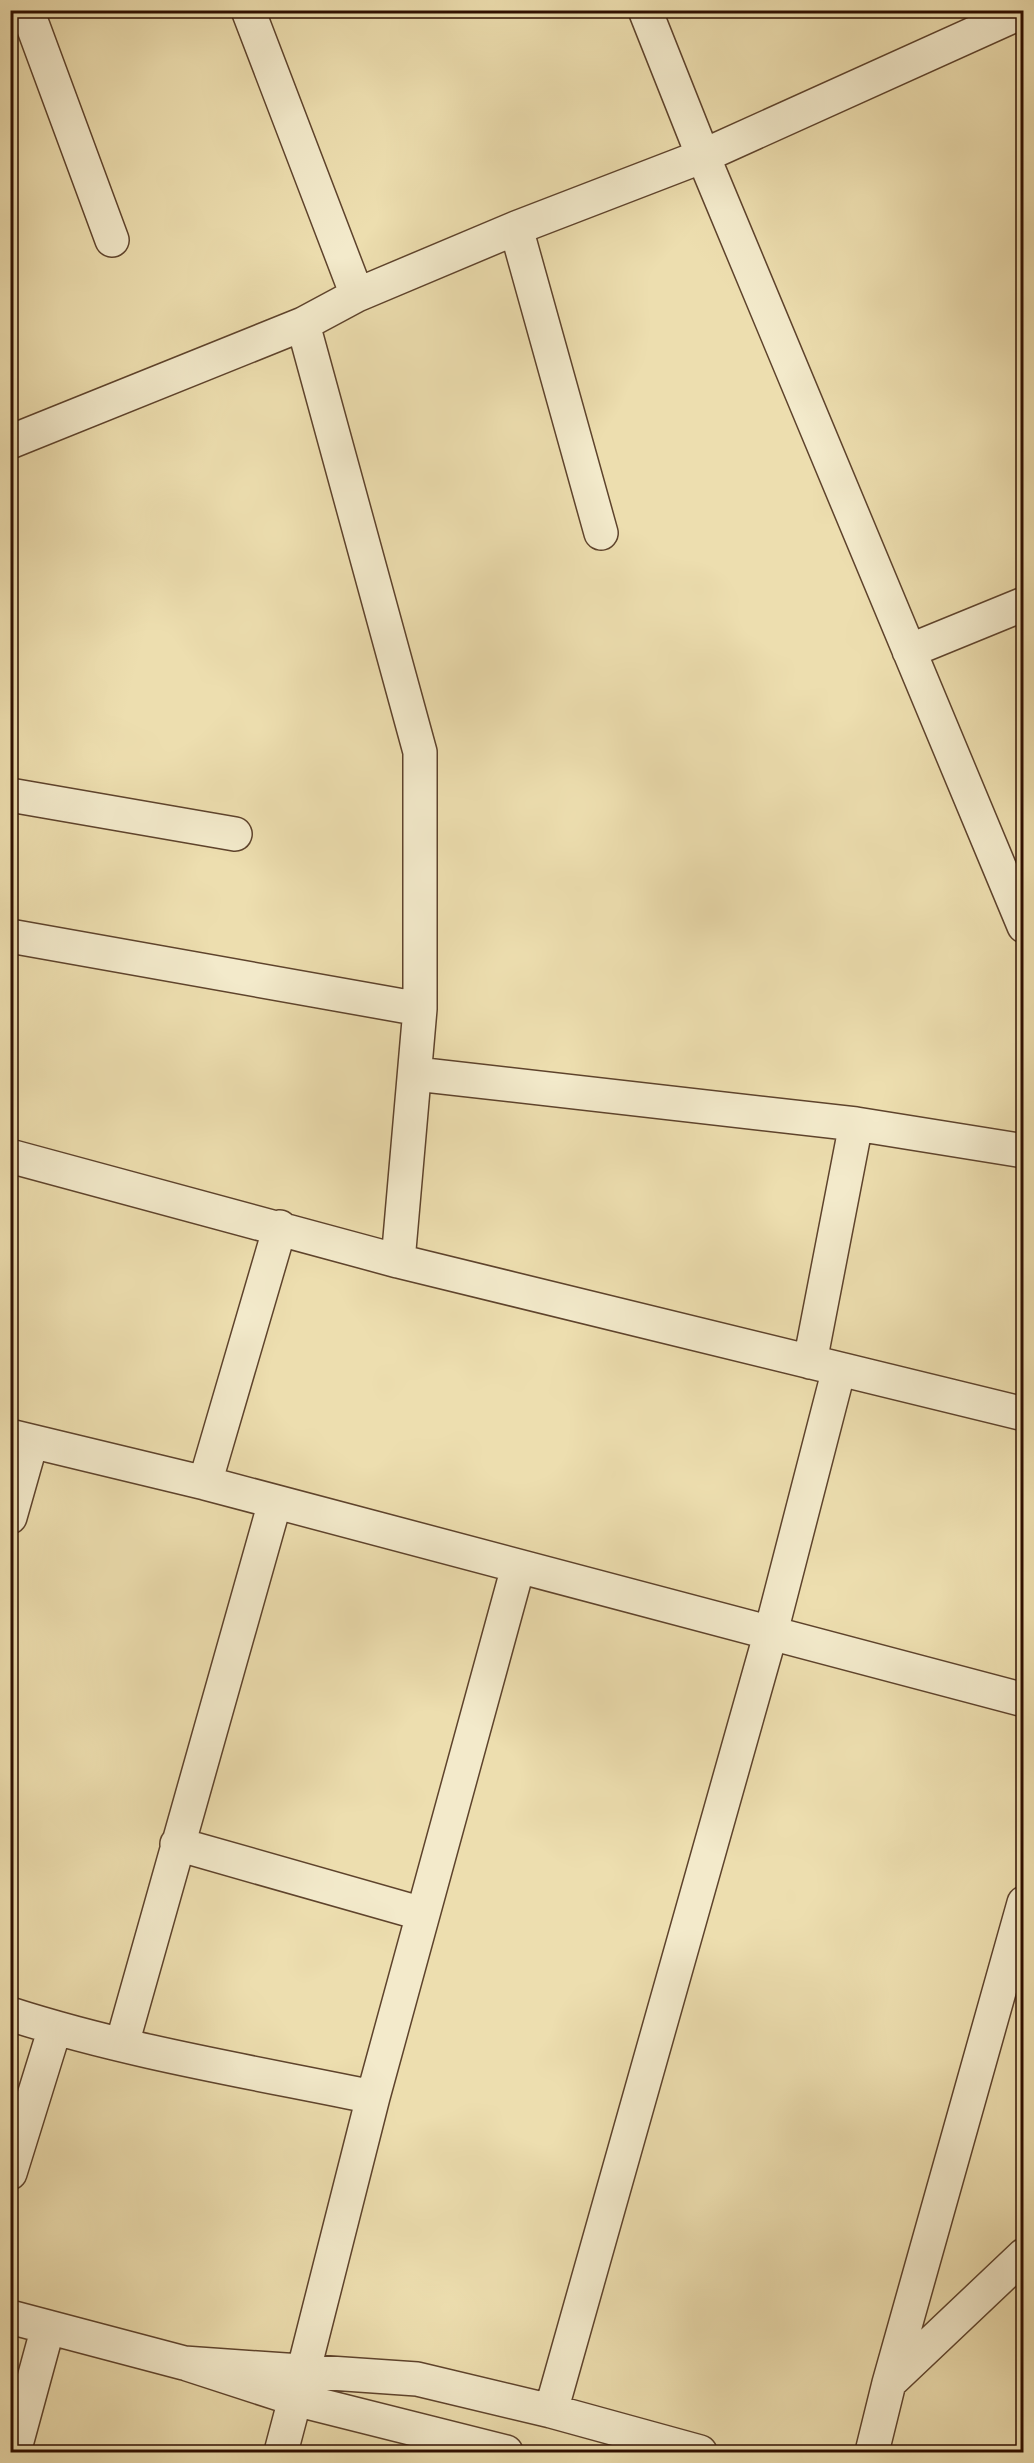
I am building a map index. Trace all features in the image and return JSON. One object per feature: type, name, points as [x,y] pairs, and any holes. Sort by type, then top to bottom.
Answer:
[{"type":"street","points":[[27,10],[112,240]]},
{"type":"street","points":[[248,10],[357,295]]},
{"type":"street","points":[[645,10],[703,156],[1023,926]]},
{"type":"street","points":[[10,442],[303,324],[357,295],[516,228],[703,156],[1023,11]]},
{"type":"street","points":[[516,228],[601,533]]},
{"type":"street","points":[[303,324],[420,752],[420,1009],[398,1261]]},
{"type":"street","points":[[909,651],[1023,604]]},
{"type":"street","points":[[10,795],[235,834]]},
{"type":"street","points":[[10,936],[420,1009]]},
{"type":"street","points":[[416,1074],[856,1124],[1023,1151]]},
{"type":"street","points":[[551,2410],[771,1632],[825,1365],[856,1124]]},
{"type":"street","points":[[10,1156],[280,1227],[398,1261],[1023,1414]]},
{"type":"street","points":[[205,1483],[280,1227]]},
{"type":"street","points":[[10,1517],[21,1440],[205,1483],[1023,1700]]},
{"type":"street","points":[[122,2044],[275,1502]]},
{"type":"street","points":[[281,2452],[373,2097],[518,1567]]},
{"type":"street","points":[[177,1844],[423,1914]]},
{"type":"street","points":[[872,2452],[889,2383],[1023,1903]]},
{"type":"street","points":[[10,2014],[55,2028],[122,2044],[373,2097]]},
{"type":"street","points":[[10,2173],[55,2028]]},
{"type":"street","points":[[889,2383],[1023,2255]]},
{"type":"street","points":[[10,2317],[184,2363],[299,2384],[506,2452]]},
{"type":"street","points":[[14,2452],[48,2327]]},
{"type":"street","points":[[299,2384],[417,2379],[551,2410],[700,2452]]}]
